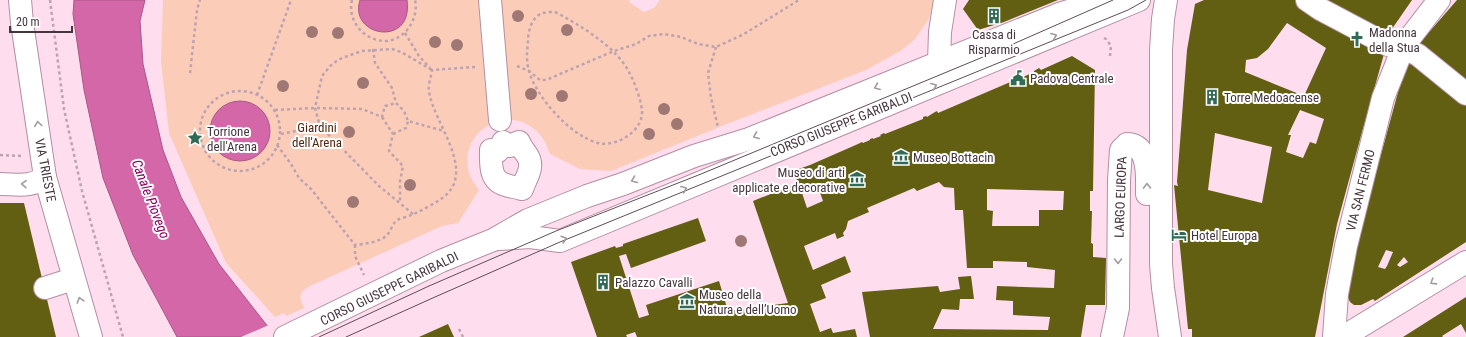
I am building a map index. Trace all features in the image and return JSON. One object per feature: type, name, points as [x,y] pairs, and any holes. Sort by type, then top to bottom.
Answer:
[{"type":"street","name":"VIA TRIESTE","points":[[20,0],[22,23],[45,177],[73,279],[91,337]]},
{"type":"street","points":[[490,0],[500,120]]},
{"type":"street","points":[[939,62],[940,32],[945,0]]},
{"type":"street","name":"CORSO GIUSEPPE GARIBALDI","points":[[285,337],[441,261],[493,240],[528,220],[694,156],[749,139],[1062,13],[1106,0]]},
{"type":"street","name":"CORSO GIUSEPPE GARIBALDI","points":[[493,240],[526,237],[560,241],[1139,0]]},
{"type":"street","name":"LARGO EUROPA","points":[[1165,336],[1161,264],[1161,50],[1166,0]]},
{"type":"street","points":[[1307,0],[1320,9],[1388,45],[1402,48],[1418,55],[1466,94]]},
{"type":"street","name":"VIA SAN FERMO","points":[[1334,337],[1337,294],[1346,246],[1383,98],[1402,48],[1439,0]]},
{"type":"street","name":"LARGO EUROPA","points":[[1112,337],[1118,308],[1119,180],[1121,150],[1127,144],[1132,144],[1138,148],[1143,155],[1147,170],[1147,225],[1152,247],[1161,264]]},
{"type":"street","points":[[0,184],[32,184],[39,182],[45,177]]},
{"type":"street","points":[[1343,337],[1466,262]]},
{"type":"street","points":[[45,288],[73,279]]},
{"type":"path","points":[[50,0],[64,109],[82,191],[123,337]]},
{"type":"path","points":[[190,72],[197,10],[200,0]]},
{"type":"path","points":[[257,95],[291,0]]},
{"type":"path","points":[[352,0],[352,16],[356,26],[364,34],[374,39],[384,41],[405,33],[411,25],[415,16],[416,6],[414,0]]},
{"type":"path","points":[[413,214],[379,186],[320,126],[315,108],[322,76],[332,64],[354,54],[374,49],[392,49],[401,52],[432,70],[512,64],[529,71],[540,80],[546,80],[614,51],[636,44],[649,36],[664,34],[681,37],[698,44],[716,47],[744,34],[799,0]]},
{"type":"path","points":[[555,12],[571,20],[614,51],[630,73],[642,109],[642,116],[634,131],[616,142],[607,143],[593,141],[582,136],[563,122],[539,93],[529,71],[527,58],[528,34],[532,22],[541,13],[555,12]]},
{"type":"path","points":[[405,33],[419,56],[432,70]]},
{"type":"path","points":[[1100,37],[1106,39],[1111,46],[1110,56]]},
{"type":"path","points":[[716,47],[708,73],[711,98],[720,132]]},
{"type":"path","points":[[374,49],[375,63],[392,88],[396,103],[404,111],[408,121],[406,128],[393,134]]},
{"type":"path","points":[[355,245],[374,242],[387,236],[397,220],[413,214],[445,196],[452,188],[456,179],[457,167],[444,131],[434,112],[428,89],[432,70]]},
{"type":"path","points":[[238,91],[251,93],[264,99],[275,110],[281,134],[278,145],[266,162],[255,169],[241,172],[227,170],[215,163],[206,153],[201,140],[200,126],[204,113],[213,102],[224,94],[238,91]]},
{"type":"path","points":[[382,117],[385,106],[396,103]]},
{"type":"path","points":[[275,110],[315,108],[362,109],[382,117],[393,134],[390,151],[403,166],[400,181],[400,203]]},
{"type":"path","points":[[408,121],[444,131]]},
{"type":"path","points":[[281,134],[320,126]]},
{"type":"path","points":[[278,145],[299,178],[311,189],[355,245],[355,256],[365,276]]},
{"type":"path","points":[[0,155],[23,156]]},
{"type":"path","points":[[459,329],[463,337]]},
{"type":"green space","name":"Giardini dell'Arena","points":[[163,0],[630,0],[629,2],[644,12],[654,8],[660,0],[934,0],[929,19],[915,39],[902,50],[866,70],[611,171],[580,169],[550,154],[542,137],[529,125],[517,120],[504,120],[492,124],[481,131],[473,141],[468,153],[469,174],[479,190],[458,223],[442,226],[310,286],[303,291],[301,295],[304,308],[286,316],[284,313],[275,317],[226,263],[169,133],[161,61]]},
{"type":"water","name":"Canale Piovego","points":[[74,0],[145,0],[140,21],[143,64],[163,150],[181,197],[219,264],[276,337],[177,337],[133,255],[103,178],[84,90],[73,14]]},
{"type":"water","points":[[360,0],[407,0],[406,15],[401,25],[392,31],[382,32],[371,29],[363,22],[359,13]]},
{"type":"water","points":[[240,101],[257,106],[265,114],[270,131],[265,148],[257,156],[240,161],[223,156],[215,148],[210,131],[215,114],[223,106]]},
{"type":"pier","points":[[269,325],[278,337],[241,337]]},
{"type":"building","name":"Cassa di Risparmio","points":[[969,0],[1058,0],[1004,22],[978,30],[963,9]]},
{"type":"building","points":[[1204,0],[1295,0],[1336,27],[1384,54],[1337,224],[1315,337],[1192,337],[1192,329],[1188,329],[1174,185],[1178,186],[1177,182],[1187,50],[1195,4]],"holes":[[[1287,23],[1326,48],[1304,96],[1245,72],[1246,60],[1257,58],[1268,49]],[[1300,110],[1324,119],[1316,144],[1310,142],[1303,158],[1286,152],[1291,135],[1288,135]],[[1215,133],[1272,147],[1262,203],[1208,190]]]},
{"type":"building","points":[[1318,0],[1412,0],[1385,39]]},
{"type":"building","points":[[1457,0],[1466,0],[1466,86],[1417,46]]},
{"type":"building","points":[[1072,56],[1095,70],[1093,191],[1090,191],[1090,211],[1092,211],[1091,243],[1093,244],[1093,257],[1106,258],[1105,305],[1086,305],[1081,337],[870,337],[862,292],[938,286],[940,292],[960,289],[958,277],[971,276],[974,299],[960,299],[959,310],[942,309],[933,329],[1048,330],[1050,317],[1013,315],[1013,301],[996,300],[997,286],[1054,288],[1055,270],[1027,267],[1027,262],[993,261],[993,268],[967,268],[963,210],[955,210],[954,188],[944,187],[939,182],[917,191],[914,188],[867,208],[869,212],[848,221],[846,229],[843,233],[844,236],[837,239],[835,233],[804,246],[813,270],[845,256],[851,272],[821,285],[826,298],[810,304],[820,332],[831,328],[833,333],[855,329],[857,337],[637,337],[635,332],[626,335],[627,337],[597,337],[571,262],[615,246],[616,248],[623,246],[623,244],[698,218],[706,241],[631,268],[626,254],[619,256],[639,318],[649,315],[646,305],[719,281],[728,311],[788,303],[753,201],[798,183],[794,172],[796,170],[862,142],[863,143],[881,136],[880,135],[884,133],[885,134],[923,119],[923,117],[927,117],[937,111],[938,113],[1015,79],[1021,78],[1039,68],[1041,70]],"holes":[[[818,187],[823,201],[807,208],[802,193]],[[987,189],[1064,191],[1063,210],[1039,210],[1039,226],[992,226],[993,211],[987,210]]]},
{"type":"building","points":[[1406,63],[1419,65],[1450,88],[1466,105],[1466,242],[1375,301],[1373,299],[1361,305],[1354,305],[1350,302],[1347,295],[1356,246]],"holes":[[[1386,250],[1393,252],[1385,269],[1378,267]],[[1404,257],[1408,262],[1400,267],[1397,265]]]},
{"type":"building","points":[[0,203],[24,203],[56,337],[0,337]]},
{"type":"building","points":[[1466,297],[1466,333],[1461,324],[1442,336],[1443,337],[1403,337]]},
{"type":"building","points":[[448,324],[454,337],[419,337]]},
{"type":"tram line","points":[[319,337],[429,286],[556,231],[701,174],[995,52],[1113,0]]},
{"type":"tram line","points":[[346,337],[560,242],[1128,10],[1146,0]]},
{"type":"place","name":"Cassa di Risparmio","points":[[994,16]]},
{"type":"place","name":"Madonna della Stua","points":[[1357,39]]},
{"type":"place","name":"Padova Centrale","points":[[1018,78]]},
{"type":"place","name":"Torre Medoacense","points":[[1212,97]]},
{"type":"place","name":"Torrione dell'Arena","points":[[195,138]]},
{"type":"place","name":"Museo Bottacin","points":[[901,157]]},
{"type":"place","name":"Museo di arti applicate e decorative","points":[[857,179]]},
{"type":"place","name":"Hotel Europa","points":[[1179,235]]},
{"type":"place","name":"Palazzo Cavalli","points":[[603,282]]},
{"type":"place","name":"Museo della Natura e dell’Uomo","points":[[687,301]]}]
